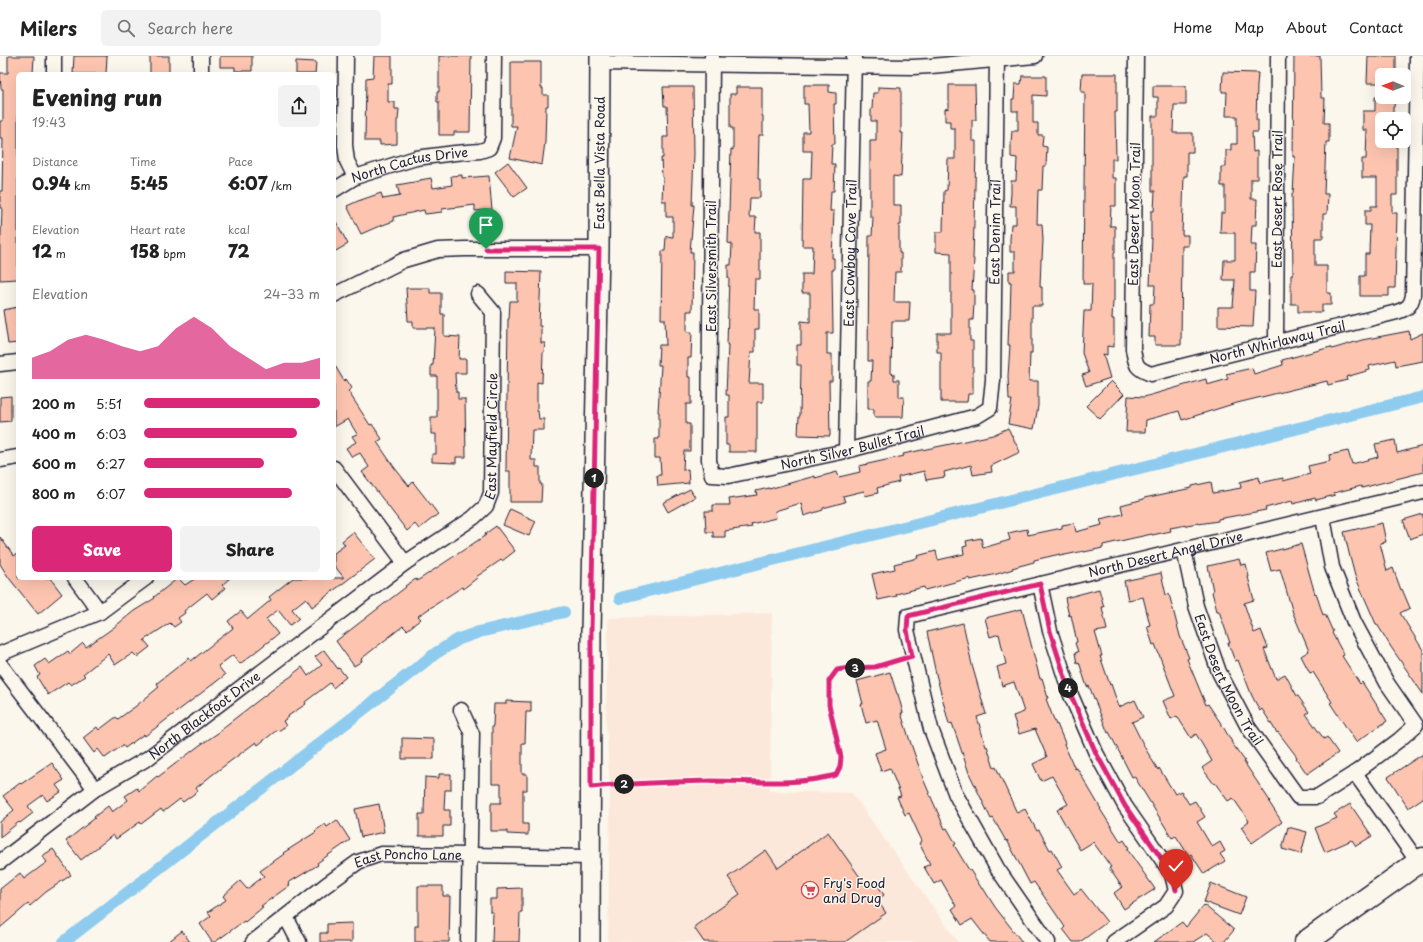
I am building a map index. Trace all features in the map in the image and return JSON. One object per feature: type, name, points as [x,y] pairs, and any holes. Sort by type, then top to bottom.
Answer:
[{"type":"main road","points":[[1306,942],[1421,861]]},
{"type":"street","points":[[54,56],[54,72]]},
{"type":"street","points":[[201,56],[201,72]]},
{"type":"street","points":[[346,56],[345,145],[347,161],[355,177]]},
{"type":"street","name":"North Cactus Drive","points":[[336,189],[355,177],[416,158],[480,151],[489,148],[493,138],[494,56]]},
{"type":"street","points":[[600,60],[854,62],[931,66],[997,58],[1035,56]]},
{"type":"street","name":"East Desert Moon Trail","points":[[1136,56],[1133,349],[1136,364],[1142,370]]},
{"type":"street","name":"East Desert Rose Trail","points":[[1276,342],[1278,56]]},
{"type":"street","name":"North Whirlaway Trail","points":[[1142,370],[1151,374],[1397,312],[1406,309],[1412,303],[1417,56]]},
{"type":"street","name":"East Denim Trail","points":[[990,408],[993,380],[997,58]]},
{"type":"street","name":"East Bella Vista Road","points":[[590,942],[592,624],[599,249],[600,60]]},
{"type":"street","name":"East Silversmith Trail","points":[[712,60],[709,460],[712,475]]},
{"type":"street","name":"East Cowboy Cove Trail","points":[[846,451],[854,62]]},
{"type":"street","points":[[336,289],[404,260],[438,250],[599,249]]},
{"type":"street","name":"East Mayfield Circle","points":[[405,563],[473,518],[486,506],[491,493],[493,312],[478,294]]},
{"type":"street","points":[[0,364],[16,362]]},
{"type":"street","name":"North Silver Bullet Trail","points":[[712,475],[728,476],[846,451],[978,416],[990,408]]},
{"type":"street","points":[[0,460],[16,457]]},
{"type":"street","points":[[336,471],[405,563]]},
{"type":"street","name":"North Desert Angel Drive","points":[[912,656],[907,630],[908,616],[1423,492]]},
{"type":"street","points":[[1322,517],[1332,567],[1354,622],[1387,683],[1416,725],[1399,740],[1355,772],[1421,861]]},
{"type":"street","name":"East Desert Moon Trail","points":[[1184,550],[1196,606],[1219,672],[1248,727],[1298,797],[1317,797],[1355,772]]},
{"type":"street","name":"North Blackfoot Drive","points":[[0,862],[96,789],[148,758],[405,563]]},
{"type":"street","points":[[76,580],[100,612]]},
{"type":"street","points":[[0,654],[100,612],[143,580]]},
{"type":"street","points":[[1040,584],[1050,631],[1070,693],[1096,753],[1125,806],[1172,874],[1176,890],[1166,906],[1114,942]]},
{"type":"street","points":[[912,656],[931,729],[956,795],[997,868],[1048,942]]},
{"type":"street","points":[[0,664],[96,789]]},
{"type":"street","points":[[461,710],[472,734],[468,942]]},
{"type":"street","name":"East Poncho Lane","points":[[253,942],[358,862],[381,854],[591,857]]},
{"type":"street","points":[[286,917],[299,942]]},
{"type":"path","points":[[591,787],[637,782],[713,781],[783,783],[816,780],[836,775],[840,767],[841,757],[829,705],[829,681],[837,670],[875,667],[912,656]]},
{"type":"shaded area","points":[[772,613],[770,791],[852,793],[958,942],[608,942],[610,790],[606,721],[608,618]]},
{"type":"building","points":[[8,56],[34,56],[33,72],[16,72],[16,279],[0,280],[2,208],[0,208],[0,191],[2,191],[3,138],[0,138],[0,121],[3,121],[3,89],[1,89],[0,73],[8,73]]},
{"type":"building","points":[[74,56],[107,56],[106,72],[73,72]]},
{"type":"building","points":[[150,56],[169,56],[169,72],[150,72]]},
{"type":"building","points":[[220,56],[252,56],[252,71],[235,71],[235,67],[220,67]]},
{"type":"building","points":[[374,56],[392,56],[392,84],[388,84],[388,102],[395,102],[395,109],[399,109],[397,120],[397,144],[380,145],[380,141],[365,141],[366,78],[373,77]]},
{"type":"building","points":[[439,56],[471,56],[470,132],[454,132],[454,135],[439,135],[439,102],[437,102],[437,92],[439,92]]},
{"type":"building","points":[[1294,56],[1320,56],[1321,98],[1325,98],[1324,123],[1329,123],[1329,142],[1326,142],[1324,194],[1328,194],[1327,214],[1323,214],[1323,238],[1315,238],[1315,266],[1327,266],[1327,293],[1331,293],[1331,305],[1322,305],[1322,312],[1298,312],[1298,304],[1291,304],[1291,274],[1293,274],[1292,194],[1295,157],[1293,157]]},
{"type":"building","points":[[1368,56],[1396,56],[1396,68],[1375,68],[1375,83],[1367,83]]},
{"type":"building","points":[[296,61],[316,62],[315,72],[296,72]]},
{"type":"building","points":[[511,62],[541,62],[541,88],[543,88],[543,95],[548,95],[542,165],[510,158],[517,126],[511,126]]},
{"type":"building","points":[[1223,72],[1258,73],[1256,120],[1258,120],[1258,132],[1252,132],[1253,152],[1257,151],[1257,179],[1251,179],[1251,199],[1257,199],[1256,225],[1252,225],[1251,245],[1256,245],[1255,272],[1250,272],[1250,291],[1255,291],[1253,327],[1218,326],[1218,307],[1233,307],[1235,280],[1223,280],[1224,260],[1235,260],[1235,233],[1220,233],[1221,213],[1225,213],[1225,186],[1221,186],[1221,167],[1226,167],[1226,150],[1231,150],[1231,144],[1237,144],[1237,116],[1226,116],[1227,92],[1222,92]]},
{"type":"building","points":[[1082,74],[1117,74],[1117,112],[1115,112],[1116,159],[1112,159],[1112,178],[1116,178],[1116,206],[1111,206],[1110,226],[1115,226],[1114,301],[1112,319],[1114,319],[1114,347],[1107,346],[1107,355],[1103,354],[1110,378],[1086,386],[1082,375],[1089,373],[1082,353],[1084,311],[1091,311],[1092,284],[1083,284],[1085,92],[1081,92]]},
{"type":"building","points":[[1022,76],[1046,76],[1046,96],[1033,95],[1033,123],[1038,123],[1038,135],[1043,135],[1042,146],[1047,147],[1046,166],[1043,166],[1042,190],[1038,190],[1037,224],[1042,224],[1043,240],[1040,287],[1042,287],[1042,306],[1032,306],[1032,353],[1030,353],[1029,381],[1038,381],[1038,406],[1034,429],[1008,424],[1012,400],[1009,400],[1008,376],[1011,282],[1009,282],[1009,271],[1015,271],[1015,252],[1010,252],[1010,240],[1011,224],[1016,224],[1016,206],[1010,206],[1011,181],[1016,181],[1017,158],[1011,157],[1011,142],[1012,131],[1018,131],[1018,111],[1012,111],[1012,99],[1014,99],[1015,84],[1021,84]]},
{"type":"building","points":[[804,85],[829,85],[829,92],[836,93],[836,104],[834,104],[835,144],[832,144],[831,164],[835,164],[834,191],[831,191],[830,211],[834,211],[832,258],[834,258],[834,270],[832,270],[833,333],[827,333],[827,354],[832,354],[832,381],[829,381],[830,436],[798,435],[801,365],[797,365],[797,345],[801,345],[801,321],[810,322],[810,293],[802,293],[802,274],[812,274],[813,246],[802,246],[803,179],[811,179],[812,151],[803,151],[803,132],[809,132],[808,104],[804,104]]},
{"type":"building","points":[[949,85],[975,85],[976,120],[972,120],[972,141],[976,141],[972,290],[974,290],[974,303],[973,320],[970,320],[970,341],[973,341],[973,394],[968,394],[967,402],[941,402],[941,352],[937,352],[937,333],[951,333],[951,253],[936,252],[936,232],[943,232],[944,191],[947,190],[948,159],[955,159],[955,128],[950,128],[950,121],[945,121],[945,109],[949,108]]},
{"type":"building","points":[[1153,86],[1186,86],[1186,105],[1174,105],[1173,133],[1193,133],[1193,152],[1187,152],[1187,176],[1184,176],[1182,235],[1188,235],[1188,246],[1182,246],[1181,345],[1155,345],[1155,337],[1149,337],[1150,304],[1154,304],[1155,285],[1150,285],[1152,238],[1151,239],[1151,211],[1154,211],[1155,191],[1152,191],[1152,116],[1158,116],[1158,97],[1153,97]]},
{"type":"building","points":[[663,87],[693,87],[694,154],[692,205],[694,205],[690,252],[693,252],[692,311],[687,311],[687,332],[692,332],[691,358],[688,358],[688,377],[691,377],[691,404],[686,404],[686,424],[690,424],[690,451],[684,451],[683,470],[688,469],[689,483],[658,486],[657,475],[661,475],[660,458],[655,458],[655,439],[659,439],[658,412],[661,365],[658,365],[659,345],[666,345],[665,319],[661,319],[662,251],[665,251],[666,236],[673,237],[673,217],[666,217],[666,201],[662,201],[663,177],[661,158],[663,158],[663,137],[668,137],[667,106],[664,106]]},
{"type":"building","points":[[736,87],[762,87],[763,135],[759,135],[758,179],[760,179],[760,198],[750,198],[749,217],[756,217],[755,232],[760,232],[760,279],[755,279],[754,309],[759,309],[759,329],[755,329],[755,352],[751,352],[749,383],[763,383],[763,402],[757,402],[757,452],[729,452],[729,445],[726,445],[726,417],[729,417],[729,395],[726,395],[728,345],[728,265],[731,265],[732,244],[728,243],[731,149],[733,150],[733,128],[730,128],[730,94],[736,94]]},
{"type":"building","points":[[878,87],[901,88],[901,133],[903,133],[901,177],[893,176],[893,205],[901,205],[899,253],[901,253],[901,272],[895,272],[894,302],[910,302],[909,321],[892,321],[891,373],[894,374],[894,380],[899,380],[899,397],[904,397],[903,417],[874,417],[874,409],[868,409],[868,381],[871,381],[872,361],[868,361],[869,236],[872,236],[873,217],[870,217],[870,141],[876,141],[876,121],[871,121],[871,109],[873,93],[878,93]]},
{"type":"building","points":[[1375,104],[1394,104],[1393,112],[1375,112],[1375,148],[1397,148],[1397,195],[1392,195],[1392,213],[1397,213],[1395,288],[1389,288],[1389,296],[1360,296],[1360,276],[1365,276],[1365,254],[1369,254],[1370,225],[1365,225],[1365,210],[1371,210],[1371,206],[1377,206],[1377,178],[1362,178],[1362,159],[1366,159],[1367,130],[1363,130],[1363,111],[1375,111]]},
{"type":"building","points":[[508,162],[527,188],[514,197],[495,172]]},
{"type":"building","points":[[462,175],[462,178],[489,176],[492,210],[475,211],[475,205],[442,209],[442,212],[425,214],[424,210],[393,217],[394,221],[361,234],[347,206],[381,193],[383,199],[400,196],[397,185],[431,178],[433,188],[452,185],[451,176]]},
{"type":"building","points":[[336,222],[348,244],[336,251]]},
{"type":"building","points":[[506,271],[541,272],[539,326],[541,326],[541,343],[545,343],[543,352],[542,383],[537,382],[537,411],[539,419],[544,419],[544,430],[532,430],[531,460],[536,460],[536,467],[540,467],[540,484],[542,484],[541,502],[510,502],[510,471],[506,471],[508,319],[510,301],[517,301],[517,283],[506,283]]},
{"type":"building","points":[[406,288],[430,288],[430,293],[441,293],[441,314],[444,314],[444,336],[460,337],[459,359],[466,359],[466,373],[455,373],[458,399],[465,399],[466,457],[456,457],[456,463],[432,462],[432,454],[436,454],[436,434],[431,434],[431,417],[437,417],[437,376],[431,376],[435,328],[413,328],[413,321],[408,321]]},
{"type":"building","points":[[16,307],[16,343],[8,344],[3,310]]},
{"type":"building","points":[[1409,331],[1410,339],[1423,333],[1423,361],[1396,366],[1395,360],[1369,366],[1370,370],[1346,377],[1347,380],[1328,385],[1327,381],[1233,404],[1182,420],[1179,411],[1146,420],[1145,432],[1126,432],[1128,396],[1144,397],[1206,379],[1207,385],[1228,379],[1226,374],[1252,368],[1254,374],[1283,365],[1282,360],[1331,347],[1332,349],[1362,340]]},
{"type":"building","points":[[336,367],[344,381],[346,379],[352,388],[348,391],[370,425],[372,424],[382,439],[377,442],[394,467],[409,486],[413,482],[438,514],[419,529],[415,524],[407,531],[362,472],[369,467],[360,453],[352,457],[346,448],[356,442],[352,436],[357,434],[348,419],[336,426]]},
{"type":"building","points":[[1111,381],[1124,394],[1100,419],[1086,406]]},
{"type":"building","points":[[11,396],[11,421],[0,422],[0,397]]},
{"type":"building","points":[[1008,428],[1020,452],[991,466],[992,472],[973,475],[971,465],[944,472],[945,477],[926,480],[924,471],[898,477],[899,482],[877,488],[878,493],[865,496],[864,491],[843,496],[845,502],[823,508],[823,510],[804,516],[801,503],[775,511],[776,518],[751,524],[752,527],[725,531],[725,537],[713,537],[713,532],[706,532],[705,511],[713,511],[713,505],[730,505],[729,499],[757,495],[756,491],[769,489],[815,476],[815,478],[837,472],[839,477],[860,472],[859,466],[904,456],[903,454],[993,435]]},
{"type":"building","points":[[1395,440],[1397,453],[1423,446],[1423,472],[1362,488],[1361,486],[1334,493],[1335,495],[1316,500],[1315,498],[1293,504],[1292,501],[1265,508],[1266,510],[1218,519],[1218,521],[1170,528],[1171,531],[1103,545],[1103,548],[1060,556],[1060,554],[1034,560],[1034,562],[997,574],[970,580],[970,578],[925,590],[924,587],[896,594],[897,596],[878,600],[872,574],[895,569],[894,564],[918,558],[917,556],[936,551],[938,560],[964,554],[963,547],[967,546],[966,541],[981,538],[983,548],[1010,540],[1008,533],[1027,529],[1028,535],[1062,528],[1062,525],[1074,523],[1076,532],[1102,525],[1100,519],[1123,514],[1121,505],[1144,498],[1192,488],[1192,486],[1211,482],[1213,493],[1241,488],[1240,482],[1259,477],[1260,483],[1283,478],[1283,481],[1310,474],[1308,466],[1330,461],[1329,455],[1348,451],[1352,464],[1378,457],[1375,444]]},
{"type":"building","points":[[690,489],[695,497],[668,512],[663,503]]},
{"type":"building","points":[[510,509],[536,521],[529,536],[503,525]]},
{"type":"building","points":[[1423,514],[1423,534],[1410,539],[1403,520]]},
{"type":"building","points":[[1382,523],[1386,542],[1380,543],[1387,571],[1393,568],[1401,590],[1402,589],[1410,608],[1400,613],[1423,650],[1423,694],[1376,624],[1355,576],[1344,532]]},
{"type":"building","points":[[496,526],[515,551],[476,577],[477,578],[463,589],[462,587],[418,616],[421,619],[407,630],[403,626],[354,666],[336,641],[406,587],[405,586],[416,579],[417,581],[486,535],[485,534]]},
{"type":"building","points":[[353,532],[375,559],[312,607],[306,598],[292,609],[299,618],[290,625],[278,610],[266,619],[278,634],[240,664],[233,655],[218,666],[225,675],[145,736],[144,734],[125,748],[123,745],[105,758],[98,749],[94,753],[83,738],[97,727],[99,730],[116,717],[118,719],[136,706],[159,687],[157,683],[189,658],[191,661],[233,628],[228,621],[241,611],[248,619],[271,600],[269,597],[290,580],[336,580],[336,578],[344,578],[336,568],[336,552],[345,545],[342,541]]},
{"type":"building","points":[[0,537],[14,556],[16,554],[16,580],[52,580],[62,594],[38,614],[9,578],[0,564]]},
{"type":"building","points":[[1301,544],[1315,594],[1316,593],[1323,615],[1325,614],[1333,632],[1332,633],[1344,655],[1342,656],[1360,684],[1362,682],[1387,721],[1356,742],[1330,703],[1332,702],[1313,672],[1310,673],[1301,656],[1309,651],[1293,613],[1280,569],[1271,571],[1266,553]]},
{"type":"building","points":[[1239,559],[1241,565],[1246,564],[1254,600],[1244,603],[1254,633],[1261,630],[1268,648],[1264,649],[1276,679],[1285,674],[1297,696],[1309,712],[1306,714],[1324,739],[1327,737],[1338,753],[1307,774],[1296,758],[1297,757],[1278,732],[1277,733],[1262,709],[1260,711],[1252,696],[1238,660],[1235,661],[1219,611],[1217,611],[1208,566]]},
{"type":"building","points":[[1161,573],[1166,595],[1169,594],[1180,636],[1189,658],[1187,659],[1206,705],[1208,704],[1222,725],[1231,742],[1245,761],[1244,762],[1282,822],[1252,843],[1241,827],[1249,821],[1233,798],[1228,801],[1202,768],[1212,761],[1196,734],[1191,738],[1177,716],[1171,719],[1163,701],[1175,696],[1155,644],[1153,645],[1147,626],[1150,625],[1143,597],[1128,600],[1124,581]]},
{"type":"building","points":[[175,580],[180,580],[185,585],[193,580],[228,580],[222,585],[225,588],[212,599],[207,593],[184,611],[185,613],[178,618],[181,622],[174,627],[170,623],[144,640],[150,647],[137,657],[133,653],[115,665],[108,654],[83,674],[85,676],[71,685],[68,682],[48,695],[37,677],[40,675],[35,666],[45,659],[49,664],[68,651],[70,654],[83,643],[86,647],[134,611],[155,598],[154,597]]},
{"type":"building","points":[[1099,589],[1104,607],[1102,607],[1107,630],[1095,632],[1102,656],[1100,656],[1119,707],[1135,700],[1143,717],[1132,722],[1158,770],[1159,768],[1175,794],[1181,791],[1189,804],[1195,801],[1205,817],[1197,822],[1212,847],[1220,842],[1225,851],[1220,854],[1225,861],[1204,874],[1191,854],[1189,856],[1176,836],[1172,838],[1134,776],[1132,777],[1109,732],[1108,733],[1089,686],[1087,687],[1079,662],[1077,663],[1075,653],[1078,652],[1075,643],[1077,642],[1071,615],[1069,616],[1065,598]]},
{"type":"building","points":[[1022,609],[1040,679],[1042,678],[1048,698],[1046,699],[1075,769],[1077,768],[1121,842],[1124,840],[1129,848],[1127,849],[1155,889],[1124,909],[1114,893],[1122,887],[1109,868],[1111,867],[1093,842],[1080,850],[1057,810],[1068,804],[1052,776],[1041,781],[1033,764],[1047,757],[1035,729],[1019,734],[1013,716],[1024,712],[1014,682],[1002,686],[997,667],[1006,664],[999,634],[990,637],[985,618]]},
{"type":"building","points":[[963,623],[972,665],[986,714],[977,717],[994,768],[996,767],[1017,813],[1025,809],[1037,831],[1039,830],[1050,850],[1052,849],[1062,867],[1057,870],[1074,894],[1081,889],[1107,922],[1080,942],[1073,942],[1063,929],[1065,927],[1034,882],[1030,884],[1007,840],[1006,841],[993,818],[991,819],[969,773],[952,723],[949,724],[927,632]]},
{"type":"building","points":[[324,650],[346,677],[333,688],[330,683],[305,702],[306,704],[283,721],[286,726],[278,731],[277,730],[258,745],[256,742],[196,788],[198,791],[183,802],[180,799],[163,812],[161,809],[141,824],[140,822],[116,839],[113,835],[81,860],[66,841],[108,806],[112,812],[128,800],[125,796],[137,788],[139,791],[157,776],[158,777],[221,731],[220,730],[302,667],[308,676],[322,665],[315,657]]},
{"type":"building","points":[[890,672],[898,694],[903,713],[901,713],[924,781],[945,829],[947,828],[956,844],[954,845],[969,870],[1022,942],[990,942],[972,919],[962,925],[952,909],[956,906],[941,880],[934,884],[924,867],[930,864],[919,843],[922,841],[909,813],[905,815],[897,797],[901,796],[890,768],[881,771],[875,753],[886,749],[877,720],[866,723],[861,704],[863,704],[857,681]]},
{"type":"building","points":[[506,701],[531,702],[531,712],[526,712],[525,743],[522,743],[522,774],[527,774],[527,790],[523,790],[523,824],[528,824],[528,835],[507,834],[507,831],[491,831],[491,803],[501,803],[501,784],[492,784],[492,726],[494,704],[506,704]]},
{"type":"building","points":[[402,738],[434,739],[434,759],[402,759]]},
{"type":"building","points":[[1423,754],[1423,798],[1408,808],[1388,777]]},
{"type":"building","points":[[52,763],[64,780],[56,785],[61,792],[47,801],[43,795],[28,806],[33,813],[0,837],[0,822],[14,810],[3,796],[20,783],[21,784]]},
{"type":"building","points":[[439,774],[451,774],[451,790],[445,790],[444,810],[450,810],[450,826],[443,826],[443,836],[419,836],[419,814],[424,814],[425,777],[439,778]]},
{"type":"building","points":[[379,804],[384,832],[361,837],[355,809]]},
{"type":"building","points":[[1350,804],[1372,836],[1356,846],[1352,840],[1325,852],[1315,828],[1337,818],[1334,814]]},
{"type":"building","points":[[337,820],[350,840],[317,863],[318,865],[288,883],[290,885],[261,906],[263,907],[245,922],[244,921],[215,942],[212,942],[200,924],[211,916],[208,912],[226,900],[223,896],[240,881],[247,889],[264,876],[260,871],[284,854],[283,853],[316,832],[315,831],[325,824],[327,827]]},
{"type":"building","points":[[1288,827],[1307,832],[1301,854],[1282,849]]},
{"type":"building","name":"Fry's Food and Drug","points":[[828,832],[867,887],[875,881],[884,895],[877,900],[886,913],[845,942],[704,942],[695,929],[695,926],[740,894],[728,877],[766,850],[778,868]]},
{"type":"building","points":[[53,849],[71,875],[46,892],[30,906],[28,904],[0,928],[0,889],[20,873],[24,879],[47,862],[42,856]]},
{"type":"building","points":[[1211,883],[1246,897],[1239,915],[1204,902]]},
{"type":"building","points":[[418,886],[443,886],[443,896],[450,896],[449,942],[415,942],[415,926],[418,926]]},
{"type":"building","points":[[522,888],[522,912],[520,912],[519,942],[492,942],[493,912],[490,912],[490,899],[497,899],[497,889]]},
{"type":"building","points":[[1204,905],[1234,930],[1224,942],[1218,942],[1207,933],[1193,942],[1154,942],[1182,922],[1186,927]]},
{"type":"building","points":[[352,923],[352,942],[320,942],[320,933],[327,933],[327,924]]},
{"type":"building","points":[[182,931],[190,942],[168,942]]},
{"type":"waterway","points":[[620,598],[1423,397]]},
{"type":"waterway","points":[[64,942],[436,653],[459,639],[479,632],[564,612]]},
{"type":"place","name":"Fry's Food and Drug","points":[[810,890]]},
{"type":"route","points":[[486,249],[599,249],[591,632],[591,787],[637,782],[713,781],[783,783],[816,780],[836,775],[840,767],[841,757],[829,705],[829,681],[837,670],[875,667],[912,656],[907,630],[908,616],[1040,584],[1050,631],[1070,693],[1096,753],[1125,806],[1172,874],[1176,890]]}]
